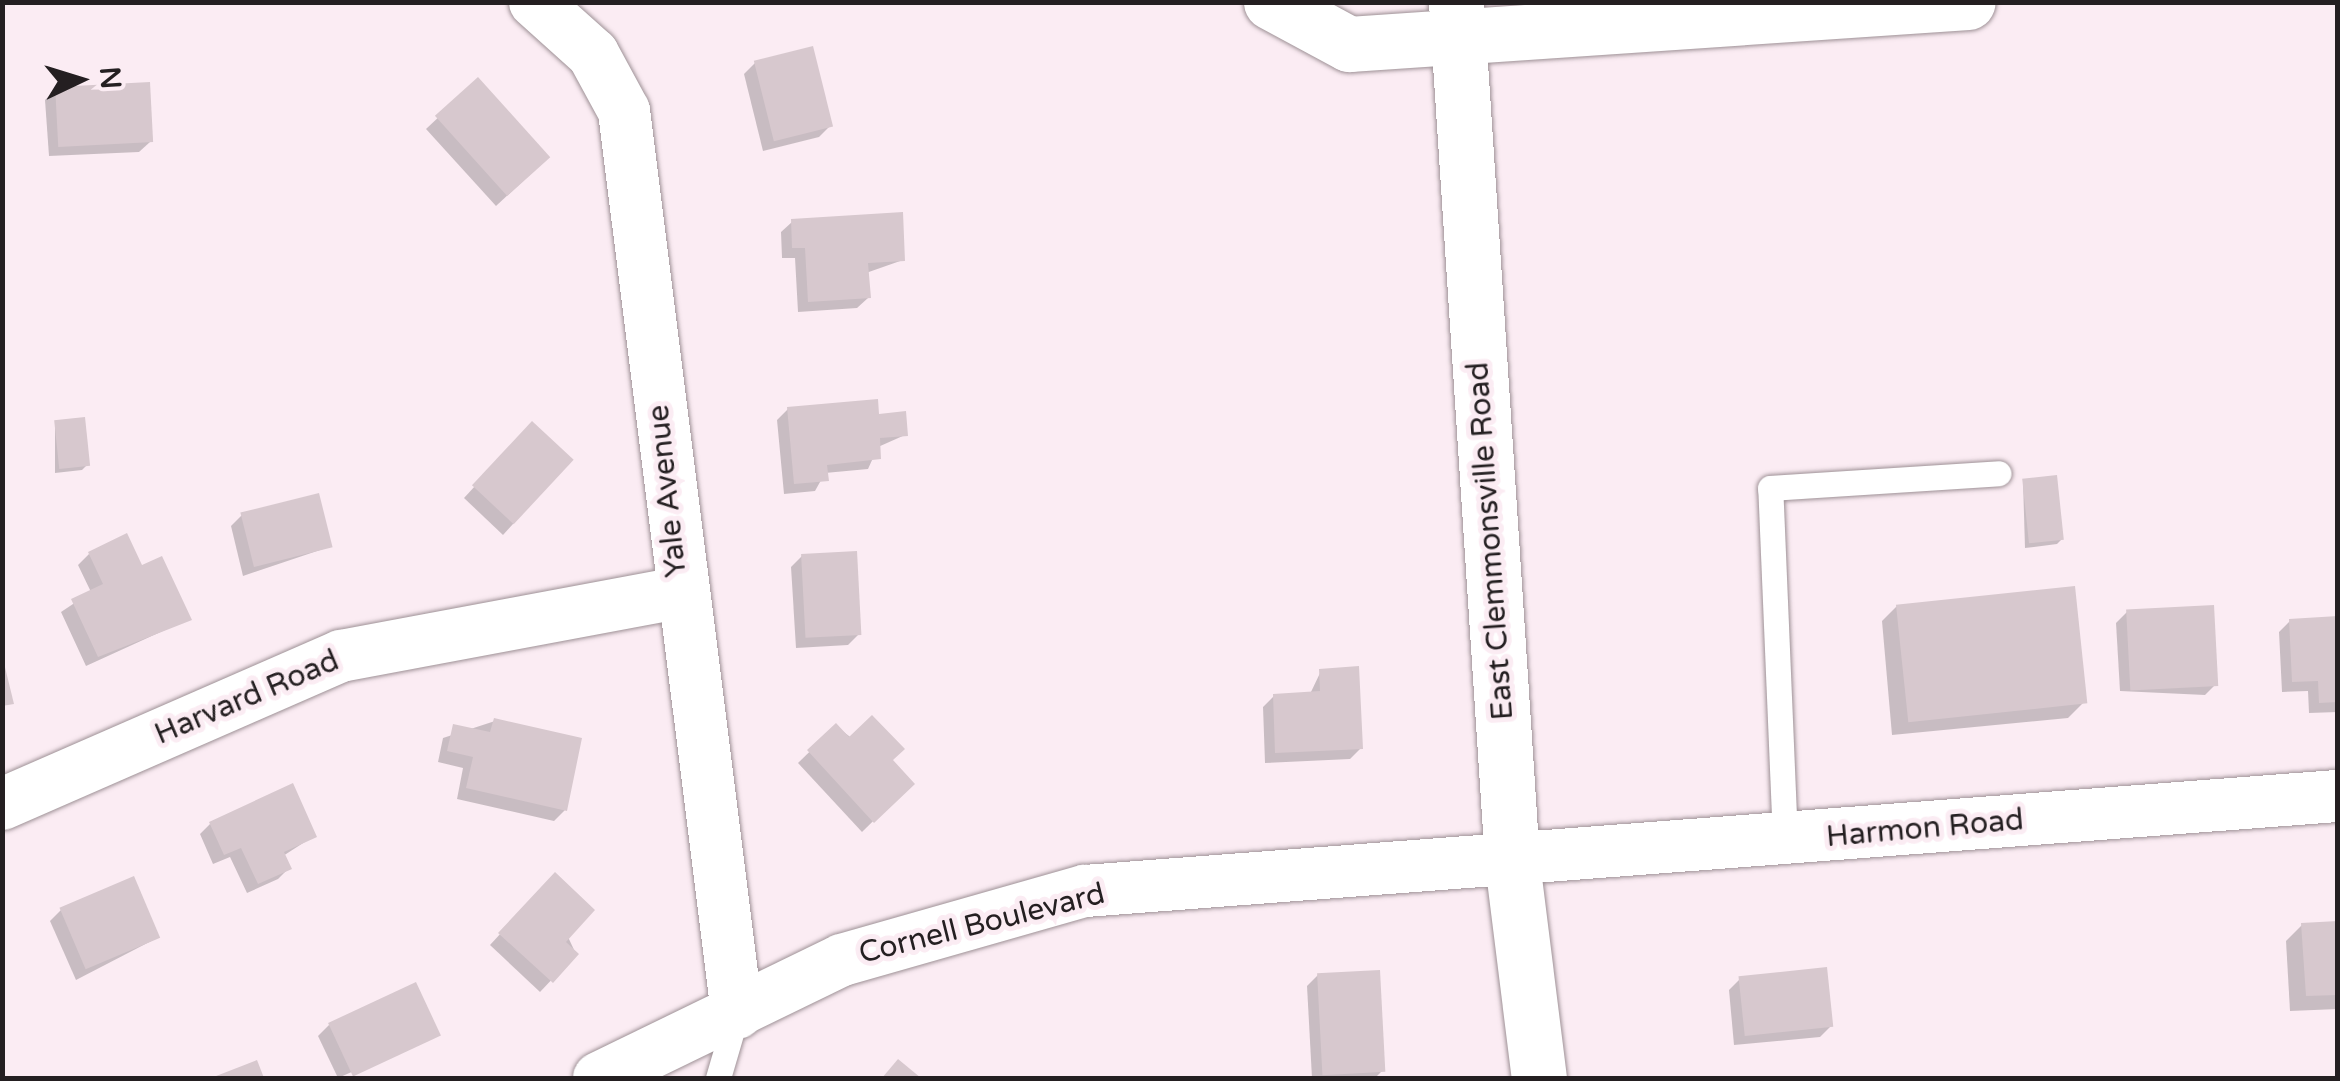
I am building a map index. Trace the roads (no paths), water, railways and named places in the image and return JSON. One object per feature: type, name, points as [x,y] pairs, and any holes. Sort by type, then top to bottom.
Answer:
[{"type":"main road","points":[[1272,2],[1349,44],[1457,21],[1968,2]]},
{"type":"main road","name":"East Clemmonsville Road","points":[[1457,21],[1512,862],[1539,1078]]},
{"type":"street","name":"Yale Avenue","points":[[535,2],[593,54],[624,111],[679,594],[736,1013]]},
{"type":"street","name":"Harvard Road","points":[[2,804],[341,656],[679,594]]},
{"type":"street","name":"Harmon Road","points":[[1512,862],[2338,796]]},
{"type":"street","name":"Cornell Boulevard","points":[[599,1078],[842,960],[1085,891],[1512,862]]},
{"type":"lane","points":[[1785,840],[1770,488],[1999,474]]},
{"type":"lane","points":[[718,1078],[736,1013]]}]
